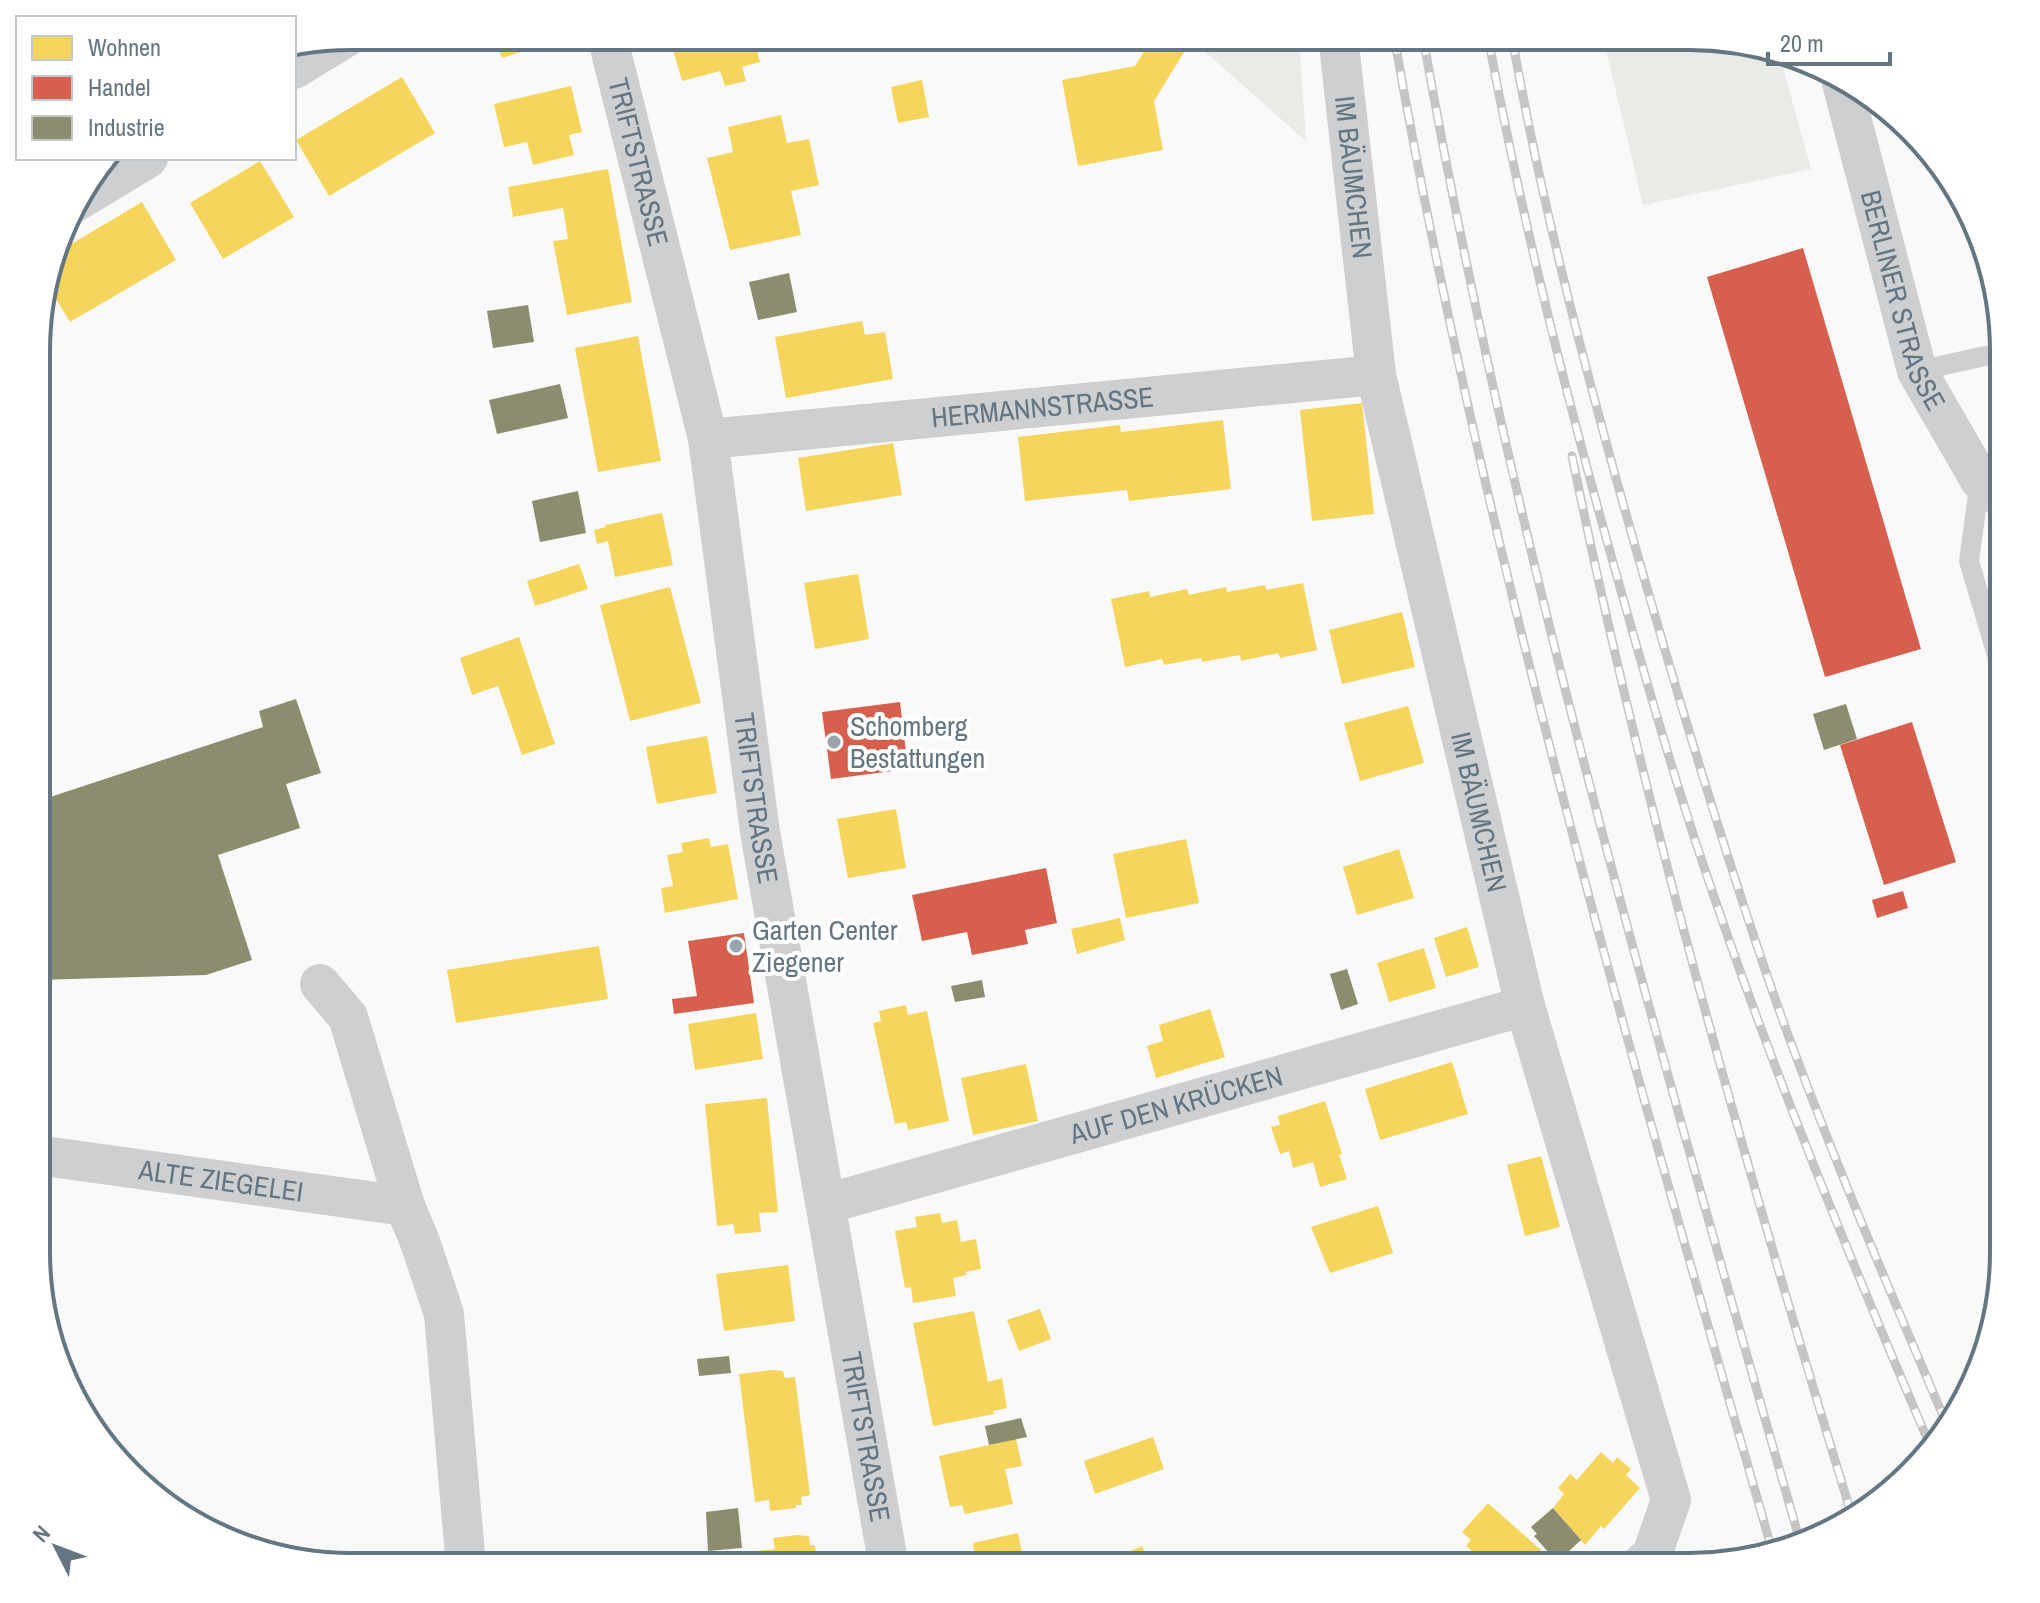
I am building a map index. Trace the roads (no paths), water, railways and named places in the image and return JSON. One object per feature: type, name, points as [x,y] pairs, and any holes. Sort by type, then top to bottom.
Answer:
[{"type":"street","name":"TRIFTSTRASSE","points":[[611,50],[708,439],[760,832],[887,1553]]},
{"type":"street","name":"IM BÄUMCHEN","points":[[1340,50],[1376,375],[1525,1006],[1671,1500],[1653,1553]]},
{"type":"street","points":[[296,68],[322,52]]},
{"type":"street","name":"BERLINER STRASSE","points":[[1845,93],[1917,371],[1990,487]]},
{"type":"street","points":[[98,188],[145,160]]},
{"type":"street","name":"HERMANNSTRASSE","points":[[708,439],[1376,375]]},
{"type":"street","points":[[320,984],[348,1017],[405,1206],[444,1314],[465,1553]]},
{"type":"street","name":"AUF DEN KRÜCKEN","points":[[826,1204],[1525,1006]]},
{"type":"street","name":"ALTE ZIEGELEI","points":[[50,1157],[405,1206]]},
{"type":"lane","points":[[1917,371],[1990,355]]},
{"type":"lane","points":[[1990,496],[1969,561],[1990,632]]},
{"type":"railway","points":[[1397,50],[1430,228],[1515,609],[1613,987],[1770,1542]]},
{"type":"railway","points":[[1425,50],[1459,228],[1500,418],[1592,796],[1797,1533]]},
{"type":"railway","points":[[1491,50],[1529,237],[1561,369],[1624,602],[1688,817],[1780,1079],[1926,1437]]},
{"type":"railway","points":[[1514,50],[1535,157],[1578,336],[1643,574],[1714,813],[1772,990],[1813,1100],[1942,1414]]},
{"type":"railway","points":[[1572,456],[1664,856],[1735,1120],[1849,1507]]},
{"type":"place","name":"Schomberg Bestattungen","points":[[834,742]]},
{"type":"place","name":"Garten Center Ziegener","points":[[736,946]]}]
